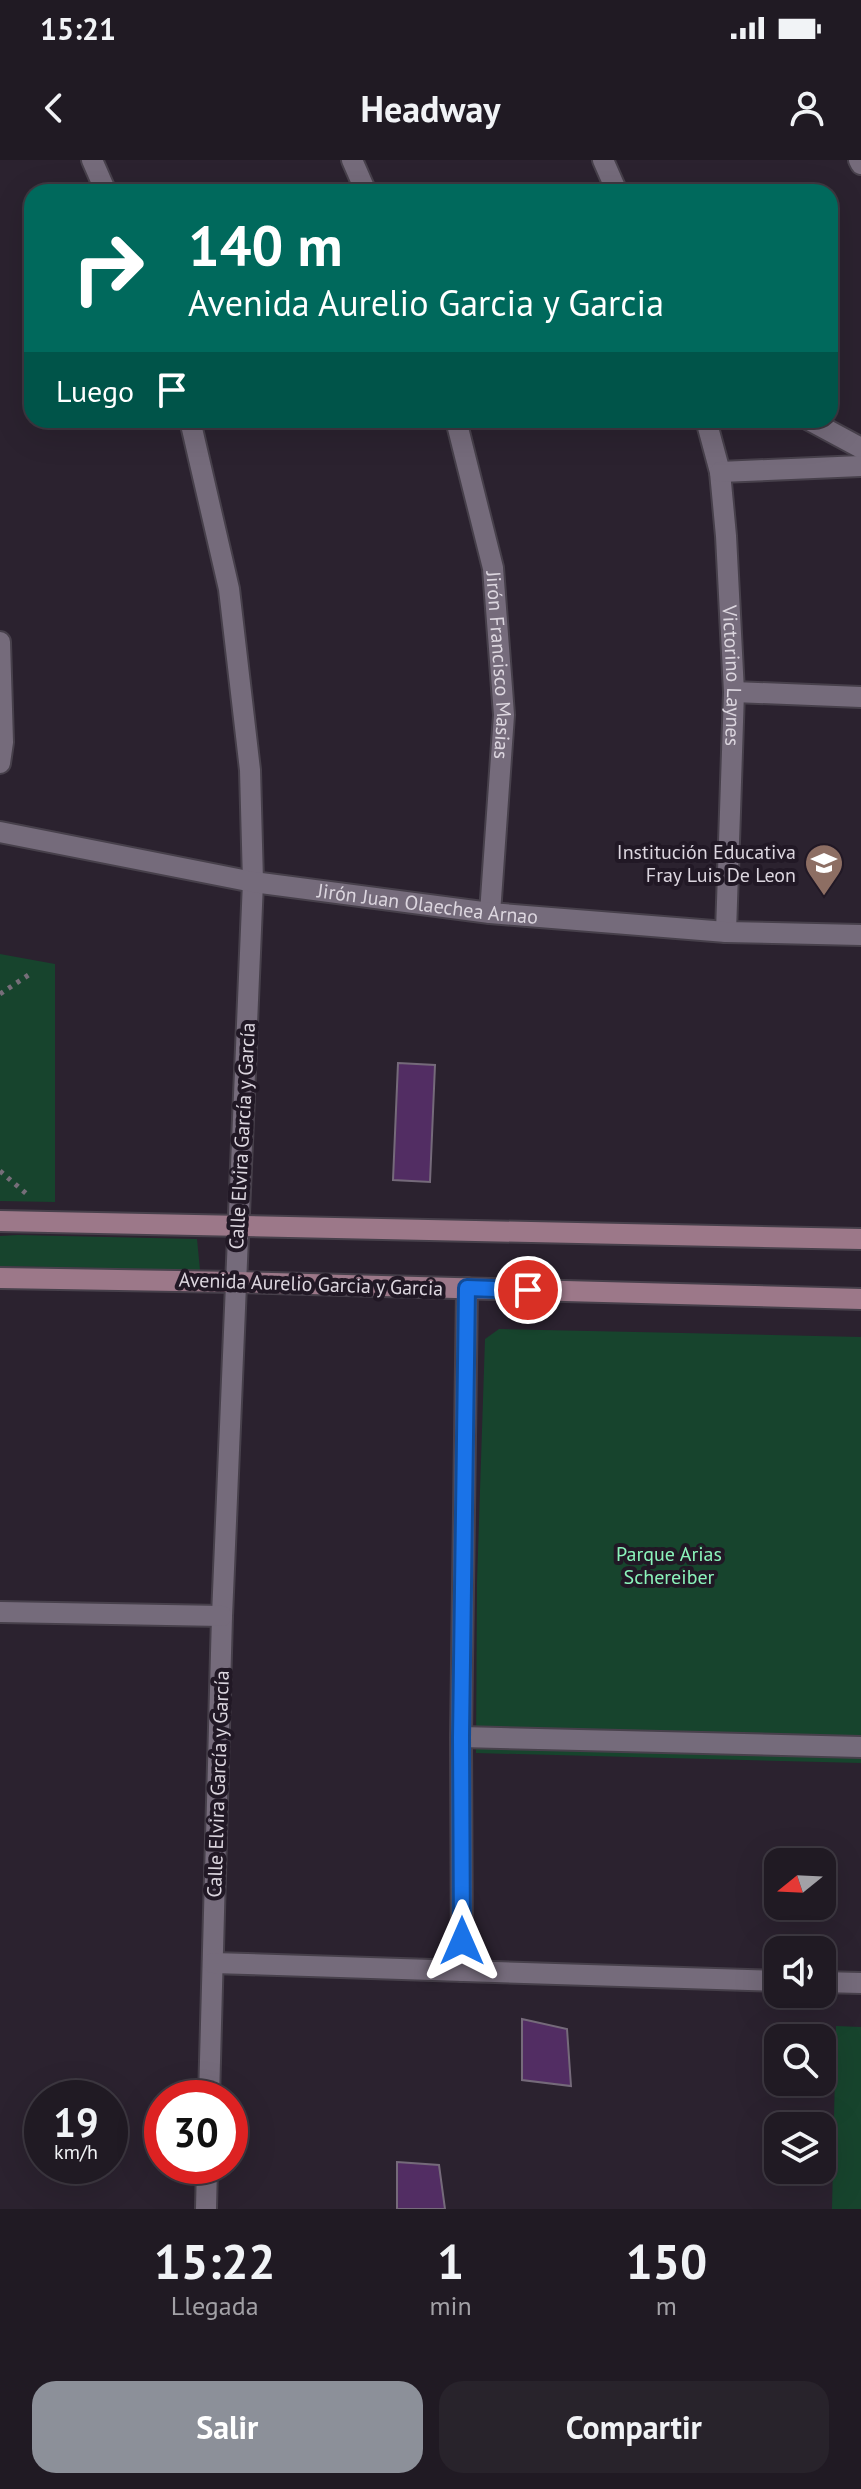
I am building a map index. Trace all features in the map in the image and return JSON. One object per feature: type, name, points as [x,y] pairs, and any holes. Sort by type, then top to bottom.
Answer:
[{"type":"main road","points":[[0,1221],[861,1239]]},
{"type":"main road","name":"Avenida Aurelio Garcia y Garcia","points":[[0,1278],[861,1299]]},
{"type":"street","points":[[92,160],[102,184]]},
{"type":"street","points":[[352,160],[362,184]]},
{"type":"street","points":[[603,160],[614,184]]},
{"type":"street","name":"Calle Elvira García y García","points":[[192,428],[229,589],[250,770],[253,882],[222,1616],[210,2080]]},
{"type":"street","name":"Jirón Francisco Masias","points":[[458,428],[493,568],[504,715],[490,913]]},
{"type":"street","name":"Victorino Laynes","points":[[708,428],[720,472],[734,692],[726,932]]},
{"type":"street","points":[[824,428],[861,448]]},
{"type":"street","points":[[720,472],[861,466]]},
{"type":"street","points":[[0,642],[3,742],[0,763]]},
{"type":"street","points":[[734,692],[861,697]]},
{"type":"street","name":"Jirón Juan Olaechea Arnao","points":[[0,832],[253,882],[490,913],[726,932],[861,935]]},
{"type":"street","points":[[462,1971],[461,1737],[467,1288]]},
{"type":"street","points":[[0,1612],[222,1616]]},
{"type":"street","points":[[461,1737],[861,1747]]},
{"type":"street","points":[[213,1963],[764,1981]]},
{"type":"street","points":[[836,1982],[861,1983]]},
{"type":"street","points":[[206,2209],[207,2184]]},
{"type":"path","points":[[0,994],[33,972]]},
{"type":"green space","points":[[0,954],[55,964],[55,1202],[0,1201]]},
{"type":"green space","points":[[0,1236],[197,1239],[200,1270],[0,1266]]},
{"type":"green space","name":"Parque Arias Schereiber","points":[[499,1329],[861,1337],[861,1763],[476,1753],[477,1582],[485,1339]]},
{"type":"green space","points":[[836,2026],[861,2027],[861,2209],[832,2209],[833,2184],[836,2184]]},
{"type":"building","points":[[398,1063],[435,1065],[430,1182],[393,1180]]},
{"type":"building","points":[[522,2019],[567,2029],[571,2086],[522,2080]]},
{"type":"building","points":[[397,2162],[439,2165],[445,2209],[397,2209]]},
{"type":"place","name":"Institución Educativa Fray Luis De Leon","points":[[824,897]]},
{"type":"route","points":[[462,1941],[461,1737],[467,1288],[528,1290]]}]
